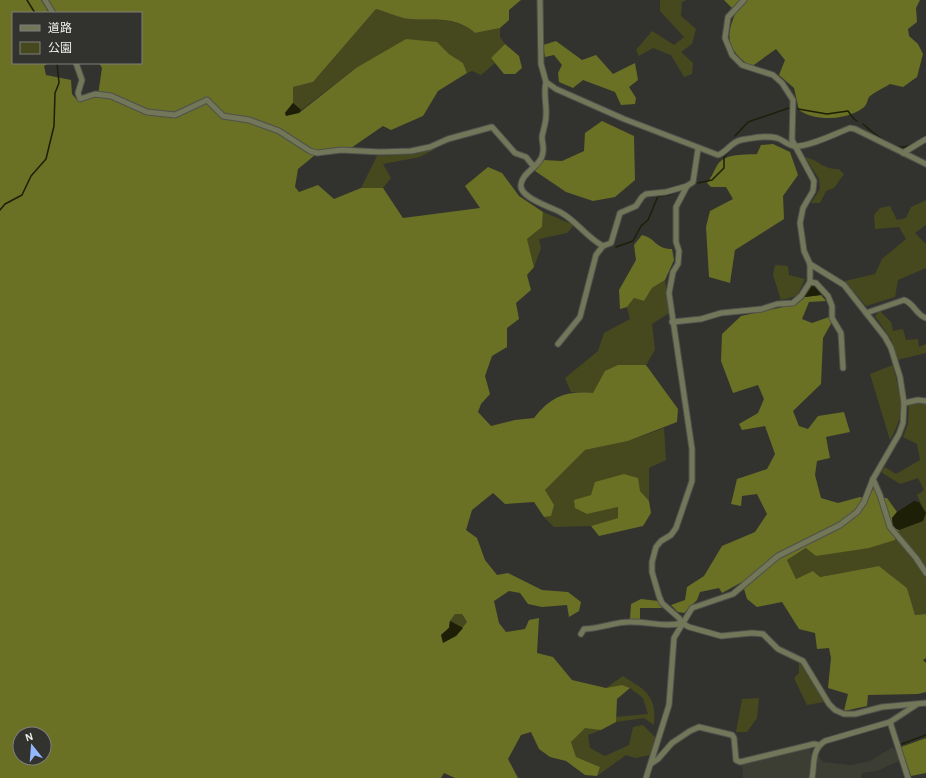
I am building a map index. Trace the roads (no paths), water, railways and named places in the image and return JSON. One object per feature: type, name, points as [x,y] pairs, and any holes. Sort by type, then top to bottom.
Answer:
[{"type":"street","points":[[45,0],[52,12]]},
{"type":"street","points":[[540,0],[541,64],[546,82],[544,90],[546,115],[542,138],[543,153],[541,159],[521,183],[522,192],[576,222],[592,240],[603,246]]},
{"type":"street","points":[[672,322],[701,319],[721,313],[762,309],[777,304],[793,303],[801,296],[810,282],[810,264],[804,251],[800,223],[803,208],[812,191],[814,181],[792,140],[794,109],[789,92],[774,75],[742,65],[732,55],[724,38],[728,17],[744,0]]},
{"type":"street","points":[[76,64],[82,80],[78,93],[80,99],[95,94],[111,96],[146,112],[175,114],[207,100],[223,116],[248,120],[279,131],[317,153],[341,150],[380,152],[411,151],[430,148],[448,139],[492,127],[515,154],[526,157],[534,167]]},
{"type":"street","points":[[546,82],[556,89],[624,119],[698,149],[718,155],[736,142],[763,136],[777,138],[795,146],[809,144],[850,128],[856,128],[926,164]]},
{"type":"street","points":[[903,152],[926,139]]},
{"type":"street","points":[[558,344],[580,317],[596,254],[603,246],[611,243],[620,213],[636,206],[646,194],[666,192],[687,186],[693,182],[698,149]]},
{"type":"street","points":[[682,624],[679,618],[662,603],[652,572],[652,562],[656,547],[661,541],[671,535],[676,528],[692,481],[692,449],[672,322],[669,293],[673,272],[678,264],[676,207],[687,186]]},
{"type":"street","points":[[646,778],[652,763],[669,705],[674,638],[692,608],[733,594],[778,556],[849,519],[857,512],[864,502],[873,479],[899,434],[904,415],[904,403],[900,378],[891,348],[885,337],[844,285],[810,264]]},
{"type":"street","points":[[810,282],[816,283],[828,296],[832,306],[832,318],[841,333],[840,348],[843,368]]},
{"type":"street","points":[[866,313],[904,300],[910,302],[920,316],[926,318]]},
{"type":"street","points":[[904,403],[918,400],[926,401]]},
{"type":"street","points":[[873,479],[880,495],[890,527],[916,558],[926,574]]},
{"type":"street","points":[[580,634],[584,629],[596,629],[629,622],[674,626],[682,624],[721,636],[752,633],[763,634],[778,649],[803,661],[834,710],[844,714],[855,714],[882,707],[926,703]]},
{"type":"street","points":[[812,778],[814,754],[819,745],[825,741],[890,722],[916,705]]},
{"type":"street","points":[[890,722],[908,778]]},
{"type":"street","points":[[652,763],[658,759],[672,743],[699,727],[732,735],[734,738],[736,760],[740,762],[814,744],[819,745]]},
{"type":"waterway","points":[[27,0],[34,12]]},
{"type":"waterway","points":[[0,210],[5,204],[22,195],[31,176],[46,159],[54,126],[55,93],[59,83],[57,64]]},
{"type":"waterway","points":[[735,136],[748,122],[789,108]]},
{"type":"waterway","points":[[798,109],[827,114],[848,111],[857,121]]},
{"type":"waterway","points":[[863,124],[882,139],[899,147],[910,145],[926,135]]},
{"type":"waterway","points":[[698,183],[712,180],[724,168],[724,157],[733,147]]},
{"type":"waterway","points":[[616,247],[633,241],[641,226],[648,220],[658,196],[668,195],[675,192]]},
{"type":"waterway","points":[[899,745],[926,735]]}]
